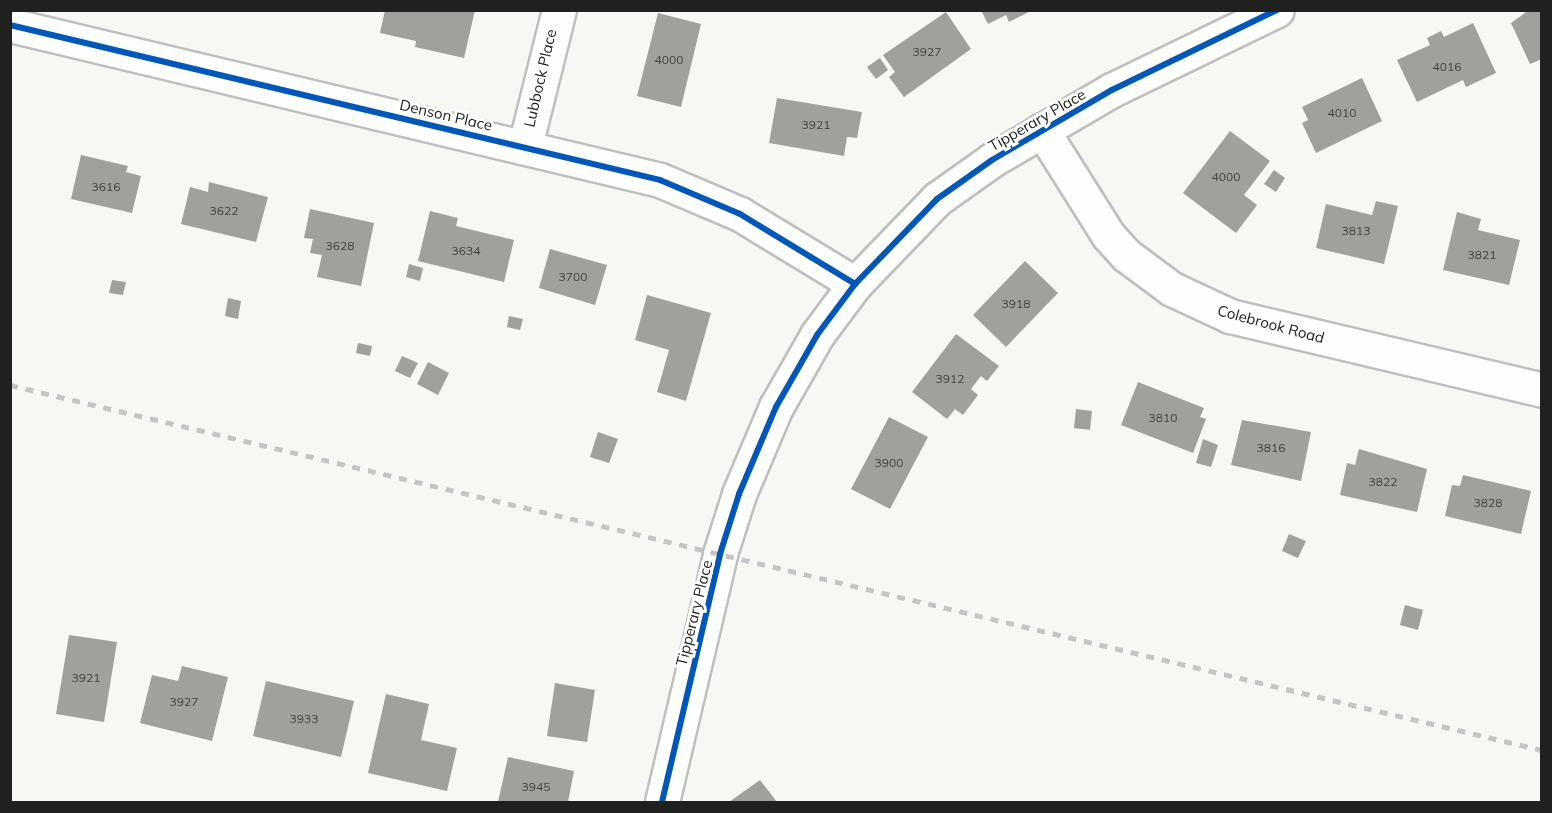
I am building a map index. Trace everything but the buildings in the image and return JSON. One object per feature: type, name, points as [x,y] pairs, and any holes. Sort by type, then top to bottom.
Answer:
[{"type":"street","name":"Lubbock Place","points":[[525,146],[559,10]]},
{"type":"street","name":"Tipperary Place","points":[[662,802],[720,554],[739,494],[776,407],[817,335],[855,284],[937,199],[1042,130],[1112,90],[1277,10]]},
{"type":"street","name":"Denson Place","points":[[10,25],[660,180],[708,198],[855,284]]},
{"type":"street","name":"Colebrook Road","points":[[1042,130],[1108,236],[1126,255],[1172,289],[1230,316],[1542,390]]},
{"type":"railway","points":[[10,385],[1542,750]]},
{"type":"cycle path","points":[[662,802],[720,554],[739,494],[776,407],[817,335],[855,284],[937,199],[992,160],[1112,90],[1277,10]]},
{"type":"cycle path","points":[[10,25],[660,180],[740,214],[855,284]]}]
